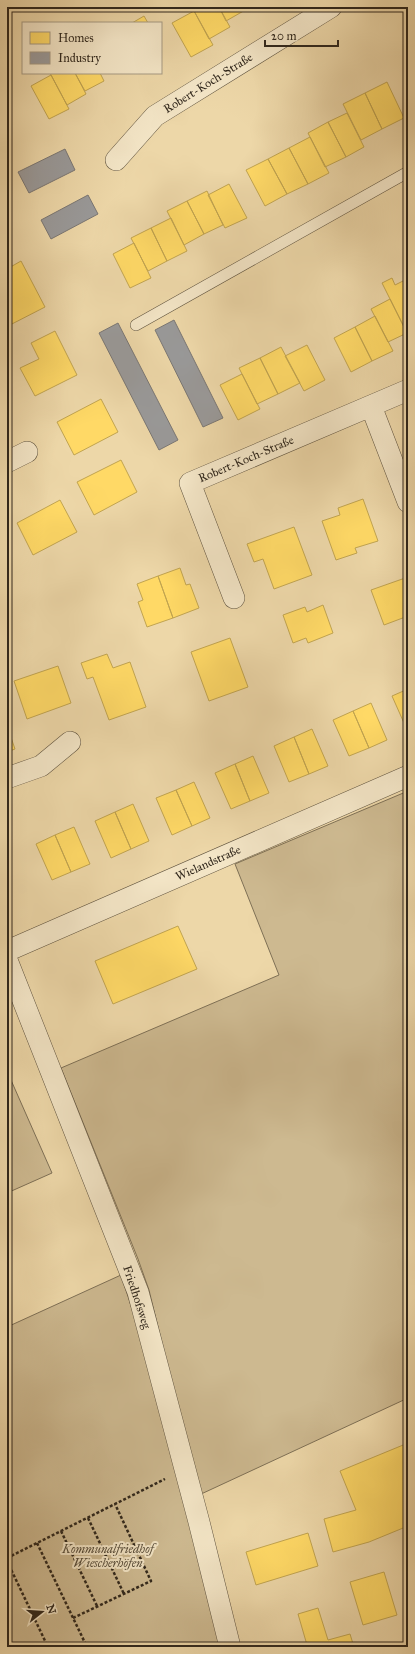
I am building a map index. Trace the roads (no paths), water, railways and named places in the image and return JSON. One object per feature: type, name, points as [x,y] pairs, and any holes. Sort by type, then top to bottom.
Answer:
[{"type":"street","name":"Robert-Koch-Straße","points":[[116,160],[155,116],[332,7]]},
{"type":"street","name":"Robert-Koch-Straße","points":[[234,598],[190,483],[408,390]]},
{"type":"street","points":[[371,406],[408,502]]},
{"type":"street","points":[[7,462],[27,452]]},
{"type":"street","points":[[7,778],[41,766],[70,742]]},
{"type":"street","name":"Wielandstraße","points":[[7,951],[408,776]]},
{"type":"street","name":"Friedhofsweg","points":[[7,960],[138,1292],[230,1647]]},
{"type":"lane","points":[[136,325],[408,172]]},
{"type":"park label","name":"Kommunalfriedhof Wiescherhöfen","points":[[108,1556]]}]
